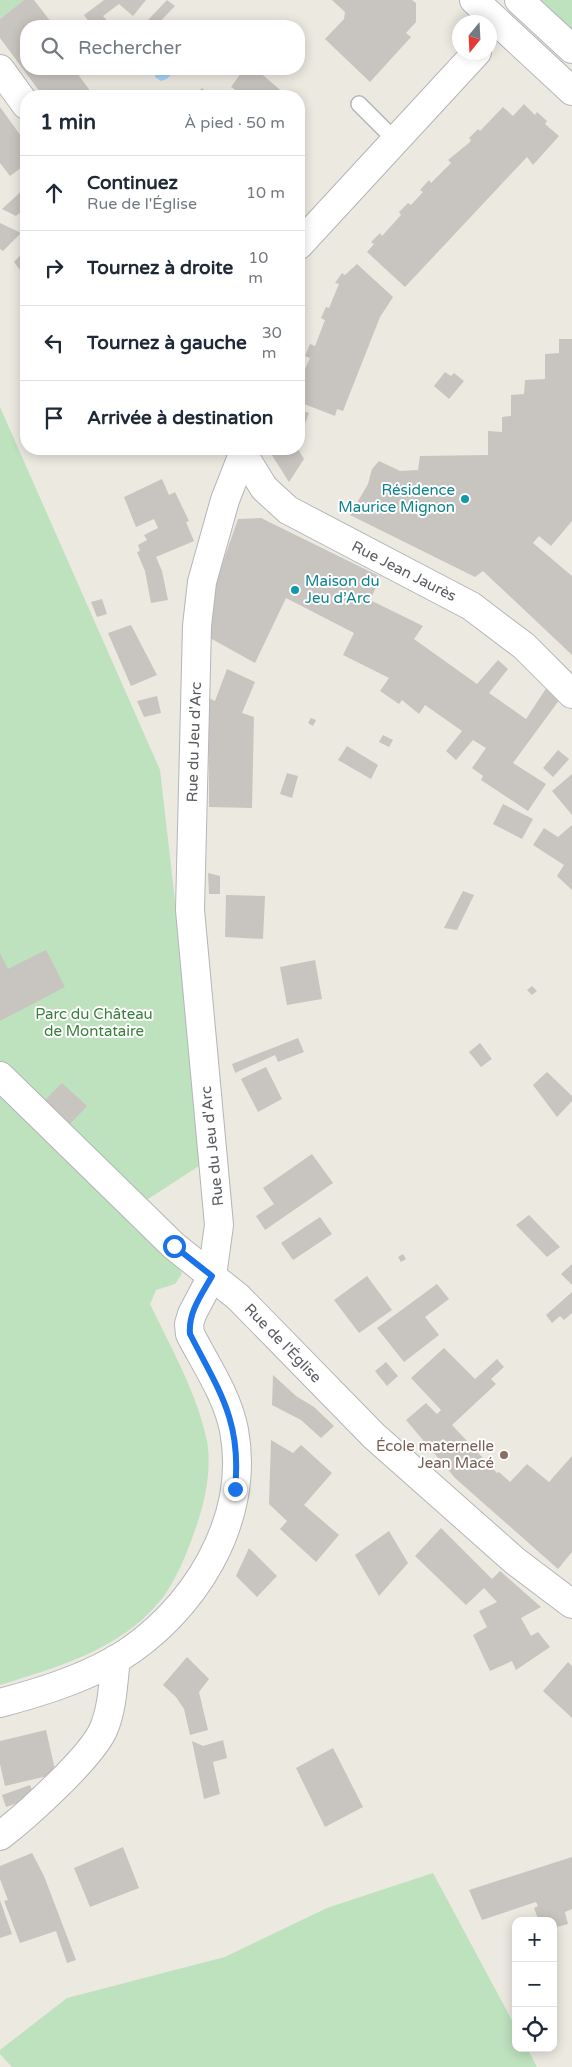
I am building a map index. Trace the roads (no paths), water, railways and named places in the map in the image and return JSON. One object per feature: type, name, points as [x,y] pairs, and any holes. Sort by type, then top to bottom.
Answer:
[{"type":"street","points":[[474,0],[484,15]]},
{"type":"street","points":[[497,31],[521,1],[572,49]]},
{"type":"street","points":[[497,33],[572,91]]},
{"type":"street","points":[[305,238],[470,60]]},
{"type":"street","points":[[0,69],[20,96]]},
{"type":"street","name":"Rue du Jeu d'Arc","points":[[0,1703],[72,1681],[116,1659],[145,1640],[199,1581],[218,1547],[231,1510],[237,1469],[234,1429],[220,1389],[190,1334],[189,1324],[192,1314],[212,1276],[219,1225],[190,902],[197,636],[202,582],[240,455]]},
{"type":"street","name":"Rue Jean Jaurès","points":[[243,455],[264,488],[288,510],[471,606],[524,646],[572,694]]},
{"type":"street","name":"Rue de l'Église","points":[[0,1076],[174,1246],[254,1312],[374,1436],[515,1561],[572,1604]]},
{"type":"street","points":[[0,1836],[78,1765],[99,1740],[109,1712],[116,1659]]},
{"type":"lane","points":[[359,104],[395,140]]},
{"type":"water","points":[[155,75],[170,75],[167,79],[161,81],[155,77]]},
{"type":"place","name":"Résidence Maurice Mignon","points":[[465,499]]},
{"type":"place","name":"Maison du Jeu d’Arc","points":[[295,590]]},
{"type":"place","name":"École maternelle Jean Macé","points":[[504,1455]]},
{"type":"park label","name":"Parc du Château de Montataire","points":[[94,1022]]}]
